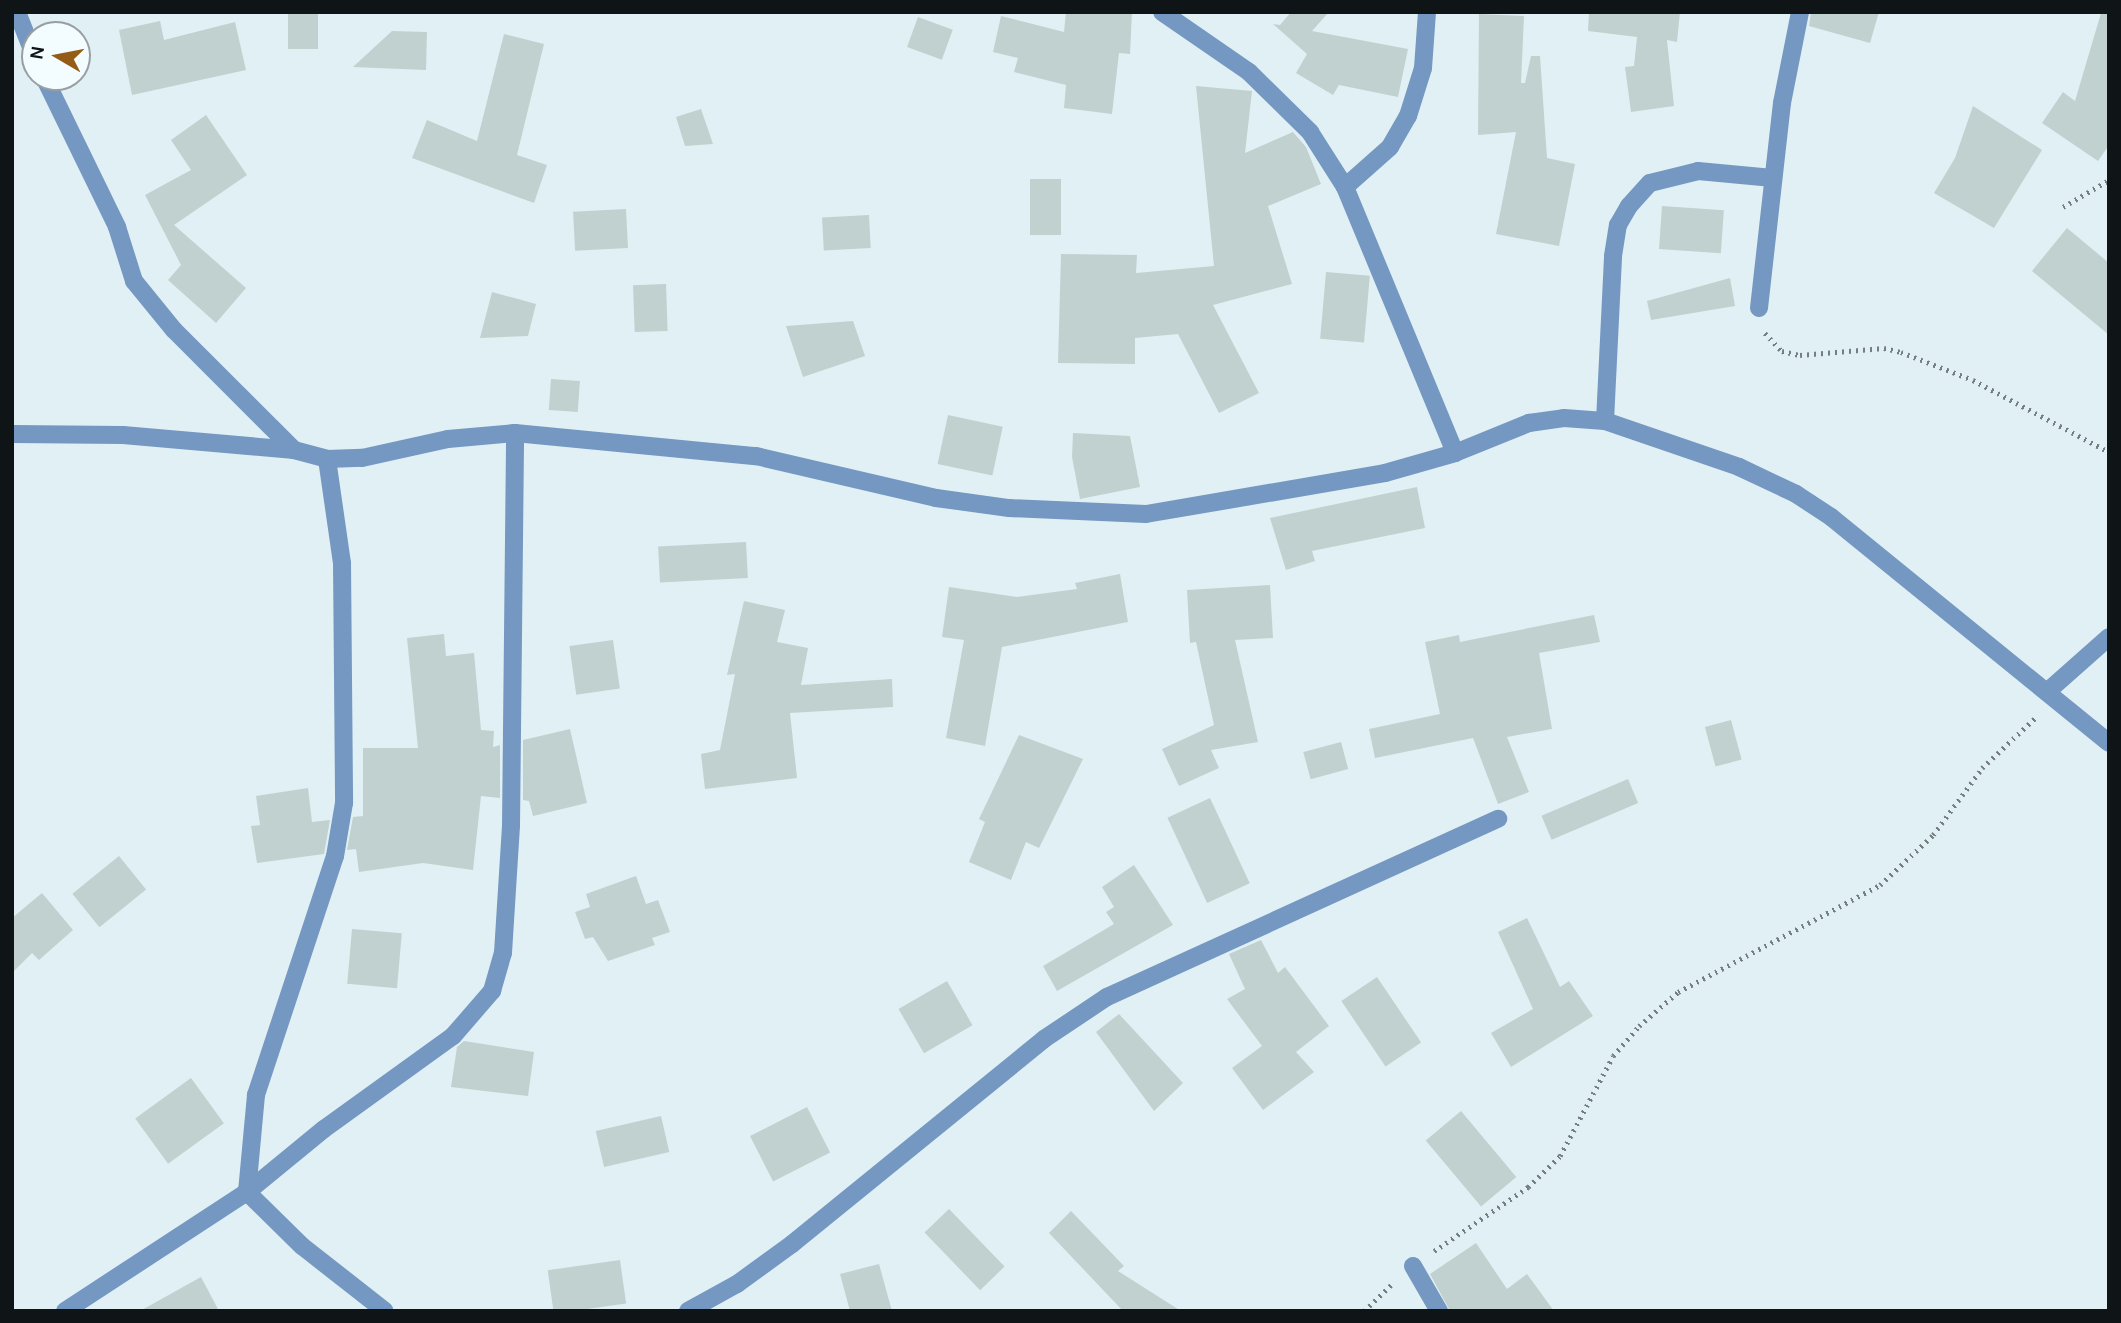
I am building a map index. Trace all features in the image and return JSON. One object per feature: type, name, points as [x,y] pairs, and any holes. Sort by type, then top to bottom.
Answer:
[{"type":"street","points":[[1162,12],[1250,72],[1310,132],[1346,187],[1455,453]]},
{"type":"street","points":[[1346,187],[1390,147],[1408,116],[1423,68],[1427,12]]},
{"type":"street","points":[[1759,308],[1791,43],[1800,12]]},
{"type":"street","points":[[51,91],[117,228],[134,281],[174,330],[294,450]]},
{"type":"street","points":[[1605,421],[1613,256],[1618,225],[1629,206],[1650,183],[1698,171],[1773,178]]},
{"type":"street","points":[[12,434],[124,435],[294,450],[327,458],[362,458],[448,439],[515,433],[756,456],[936,498],[1074,514],[1146,514],[1385,473],[1455,453],[1529,423],[1564,418],[1605,421],[1739,467],[1796,494],[2109,743]]},
{"type":"street","points":[[65,1311],[247,1192],[324,1129],[453,1036],[492,991],[503,953],[511,826],[515,433]]},
{"type":"street","points":[[247,1192],[256,1095],[335,856],[344,803],[342,563],[327,458]]},
{"type":"street","points":[[2052,695],[2109,636]]},
{"type":"street","points":[[688,1311],[737,1284],[792,1244],[1044,1039],[1107,997],[1498,819]]},
{"type":"street","points":[[247,1192],[302,1246],[385,1311]]},
{"type":"street","points":[[1413,1266],[1439,1311]]},
{"type":"path","points":[[2063,207],[2109,180]]},
{"type":"path","points":[[1759,308],[1764,331],[1782,351],[1813,355],[1884,348],[1901,352],[1973,380],[2109,452]]},
{"type":"path","points":[[1364,1311],[1413,1266],[1528,1187],[1560,1156],[1613,1056],[1639,1026],[1678,992],[1880,885],[1933,835],[1982,768],[2052,695]]},
{"type":"building","points":[[288,12],[318,12],[318,49],[288,49]]},
{"type":"building","points":[[1066,12],[1132,12],[1130,54],[1119,53],[1112,114],[1064,108],[1066,85],[1014,72],[1018,58],[993,52],[1001,16],[1064,32]]},
{"type":"building","points":[[1291,12],[1329,12],[1312,31],[1408,49],[1398,97],[1339,85],[1333,95],[1296,73],[1307,54],[1273,24],[1280,25]]},
{"type":"building","points":[[1589,12],[1680,12],[1677,42],[1667,40],[1674,106],[1631,112],[1625,67],[1634,66],[1637,37],[1588,31]]},
{"type":"building","points":[[1811,12],[1879,12],[1870,43],[1809,26]]},
{"type":"building","points":[[2101,13],[2109,14],[2109,145],[2098,161],[2042,123],[2063,92],[2075,101]]},
{"type":"building","points":[[1479,14],[1524,16],[1521,83],[1525,83],[1531,56],[1540,56],[1547,158],[1575,164],[1559,246],[1496,234],[1516,132],[1478,135]]},
{"type":"building","points":[[918,17],[953,30],[942,60],[907,47]]},
{"type":"building","points":[[160,21],[164,40],[235,22],[246,70],[132,95],[119,30]]},
{"type":"building","points":[[392,31],[427,32],[426,70],[353,67]]},
{"type":"building","points":[[504,34],[544,44],[517,155],[547,165],[534,203],[412,158],[427,120],[477,141]]},
{"type":"building","points":[[1196,86],[1252,91],[1245,153],[1293,132],[1306,147],[1321,184],[1268,206],[1292,284],[1213,305],[1259,393],[1219,413],[1178,334],[1135,338],[1135,364],[1058,363],[1061,254],[1137,255],[1136,273],[1214,266]]},
{"type":"building","points":[[1973,106],[2042,150],[1994,228],[1934,193],[1955,158]]},
{"type":"building","points":[[701,109],[713,144],[685,146],[676,117]]},
{"type":"building","points":[[206,115],[247,175],[174,225],[246,288],[216,323],[168,280],[181,265],[145,195],[191,170],[171,140]]},
{"type":"building","points":[[1030,179],[1061,179],[1061,235],[1030,235]]},
{"type":"building","points":[[1662,206],[1724,210],[1721,253],[1659,249]]},
{"type":"building","points":[[626,209],[628,248],[575,251],[573,212]]},
{"type":"building","points":[[869,215],[871,248],[824,250],[822,217]]},
{"type":"building","points":[[2067,228],[2109,263],[2109,335],[2032,271]]},
{"type":"building","points":[[1326,272],[1370,276],[1364,343],[1320,339]]},
{"type":"building","points":[[1730,278],[1735,306],[1651,320],[1647,301]]},
{"type":"building","points":[[666,284],[668,331],[635,332],[633,285]]},
{"type":"building","points":[[492,292],[536,304],[528,336],[480,338]]},
{"type":"building","points":[[853,321],[865,356],[803,377],[786,326]]},
{"type":"building","points":[[551,379],[580,381],[578,412],[549,410]]},
{"type":"building","points":[[948,415],[1003,427],[992,476],[938,464]]},
{"type":"building","points":[[1073,433],[1130,436],[1140,487],[1080,499],[1072,457]]},
{"type":"building","points":[[1417,487],[1425,528],[1312,551],[1315,561],[1286,570],[1270,518]]},
{"type":"building","points":[[746,542],[748,578],[660,583],[658,547]]},
{"type":"building","points":[[1120,574],[1128,622],[1002,647],[985,746],[946,738],[964,640],[942,637],[949,587],[1017,597],[1077,589],[1075,583]]},
{"type":"building","points":[[1270,585],[1273,638],[1235,640],[1258,742],[1211,750],[1219,768],[1179,786],[1162,749],[1214,725],[1196,642],[1190,643],[1187,590]]},
{"type":"building","points":[[744,601],[785,610],[777,642],[808,648],[801,685],[892,679],[893,707],[790,713],[797,778],[705,789],[701,754],[720,750],[735,674],[727,675]]},
{"type":"building","points":[[1594,615],[1600,642],[1539,653],[1552,729],[1507,737],[1529,792],[1498,804],[1473,738],[1375,758],[1369,729],[1440,714],[1425,642],[1459,635],[1460,642]]},
{"type":"building","points":[[444,634],[446,656],[474,653],[481,730],[494,731],[493,747],[500,745],[500,798],[481,796],[473,870],[423,863],[359,872],[356,849],[347,850],[353,817],[363,816],[363,748],[418,748],[407,638]]},
{"type":"building","points":[[613,640],[620,689],[576,695],[569,646]]},
{"type":"building","points":[[1731,720],[1742,760],[1716,767],[1705,727]]},
{"type":"building","points":[[570,729],[587,803],[533,816],[529,801],[523,800],[523,740]]},
{"type":"building","points":[[1019,735],[1083,759],[1039,848],[1026,842],[1011,880],[969,862],[985,822],[979,819]]},
{"type":"building","points":[[1341,742],[1348,769],[1311,779],[1303,752]]},
{"type":"building","points":[[1628,779],[1638,803],[1552,840],[1541,816]]},
{"type":"building","points":[[308,788],[312,822],[330,820],[324,854],[257,863],[251,826],[260,825],[256,796]]},
{"type":"building","points":[[1210,798],[1250,883],[1207,903],[1167,818]]},
{"type":"building","points":[[119,856],[146,889],[99,927],[72,894]]},
{"type":"building","points":[[1134,865],[1173,925],[1057,991],[1043,966],[1114,924],[1106,912],[1114,907],[1102,887]]},
{"type":"building","points":[[636,876],[646,904],[658,900],[670,932],[652,938],[655,945],[608,961],[593,937],[585,939],[575,912],[590,907],[586,894]]},
{"type":"building","points":[[42,893],[73,930],[39,960],[32,953],[12,973],[12,918]]},
{"type":"building","points":[[1527,918],[1560,987],[1569,981],[1593,1016],[1511,1067],[1491,1033],[1533,1009],[1498,932]]},
{"type":"building","points":[[352,929],[402,933],[397,988],[347,984]]},
{"type":"building","points":[[1261,940],[1278,973],[1285,967],[1329,1026],[1296,1052],[1314,1072],[1263,1110],[1232,1068],[1262,1046],[1227,999],[1245,989],[1229,954]]},
{"type":"building","points":[[1377,977],[1421,1042],[1386,1067],[1341,1001]]},
{"type":"building","points":[[947,981],[972,1025],[924,1053],[899,1009]]},
{"type":"building","points":[[1119,1014],[1183,1083],[1154,1111],[1096,1032]]},
{"type":"building","points":[[464,1041],[534,1052],[528,1096],[451,1087],[457,1047]]},
{"type":"building","points":[[191,1078],[224,1123],[168,1164],[135,1119]]},
{"type":"building","points":[[807,1107],[830,1152],[773,1181],[750,1136]]},
{"type":"building","points":[[1461,1111],[1516,1177],[1481,1206],[1426,1141]]},
{"type":"building","points":[[661,1116],[669,1152],[604,1167],[596,1131]]},
{"type":"building","points":[[949,1209],[1005,1267],[980,1290],[925,1233]]},
{"type":"building","points":[[1071,1211],[1124,1266],[1118,1271],[1181,1311],[1123,1311],[1049,1233]]},
{"type":"building","points":[[1476,1243],[1507,1289],[1527,1274],[1554,1311],[1450,1311],[1430,1274]]},
{"type":"building","points":[[620,1260],[626,1304],[553,1311],[548,1270]]},
{"type":"building","points":[[879,1264],[892,1311],[850,1311],[840,1274]]},
{"type":"building","points":[[201,1277],[219,1311],[140,1311]]}]
